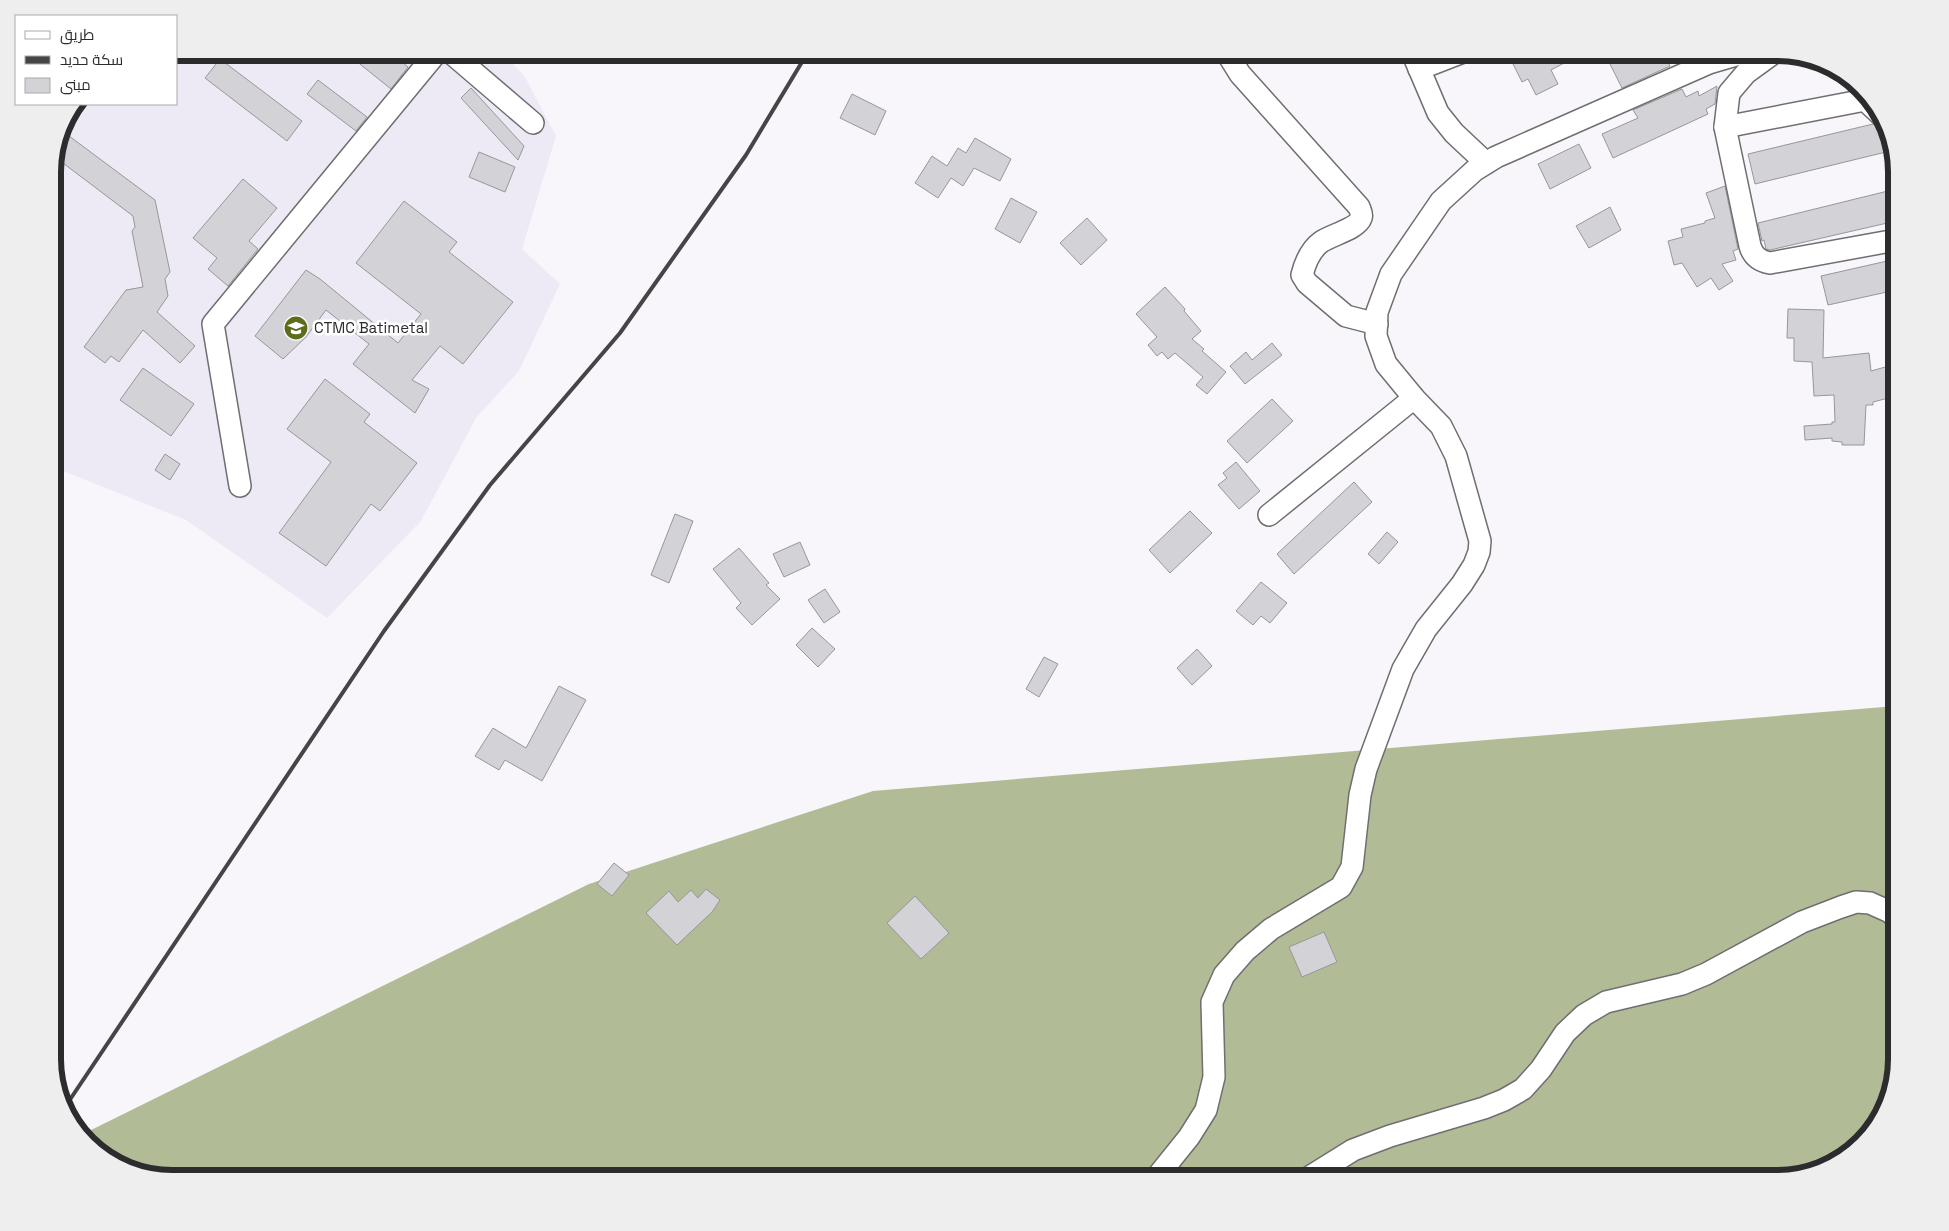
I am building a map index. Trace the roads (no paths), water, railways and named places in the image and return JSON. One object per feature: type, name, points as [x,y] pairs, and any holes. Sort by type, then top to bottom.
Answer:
[{"type":"street","points":[[240,486],[213,324],[430,61]]},
{"type":"street","points":[[461,61],[533,123]]},
{"type":"street","points":[[1232,61],[1240,74],[1359,207],[1362,216],[1361,220],[1352,227],[1321,242],[1305,261],[1302,276],[1307,283],[1346,316],[1377,324]]},
{"type":"street","points":[[1416,61],[1438,113],[1454,133],[1486,163]]},
{"type":"street","points":[[1162,1170],[1189,1137],[1206,1110],[1214,1077],[1212,1002],[1224,975],[1246,951],[1271,929],[1341,887],[1352,867],[1360,795],[1366,769],[1402,669],[1426,629],[1462,584],[1474,565],[1479,552],[1480,541],[1456,456],[1441,426],[1414,398],[1386,364],[1376,336],[1377,312],[1391,274],[1441,201],[1475,170],[1504,153],[1712,61]]},
{"type":"street","points":[[1762,61],[1746,72],[1730,93],[1725,127],[1750,246],[1754,254],[1761,261],[1770,263],[1888,241]]},
{"type":"street","points":[[1725,127],[1861,101]]},
{"type":"street","points":[[1269,515],[1414,398]]},
{"type":"street","points":[[1321,1170],[1353,1150],[1390,1136],[1484,1108],[1504,1100],[1523,1089],[1541,1069],[1565,1033],[1584,1015],[1606,1002],[1682,984],[1706,974],[1802,922],[1856,902],[1870,903],[1888,911]]},
{"type":"railway","points":[[69,1100],[384,631],[490,485],[620,333],[746,155],[803,61]]},
{"type":"place","name":"CTMC Batimetal","points":[[296,328]]}]
